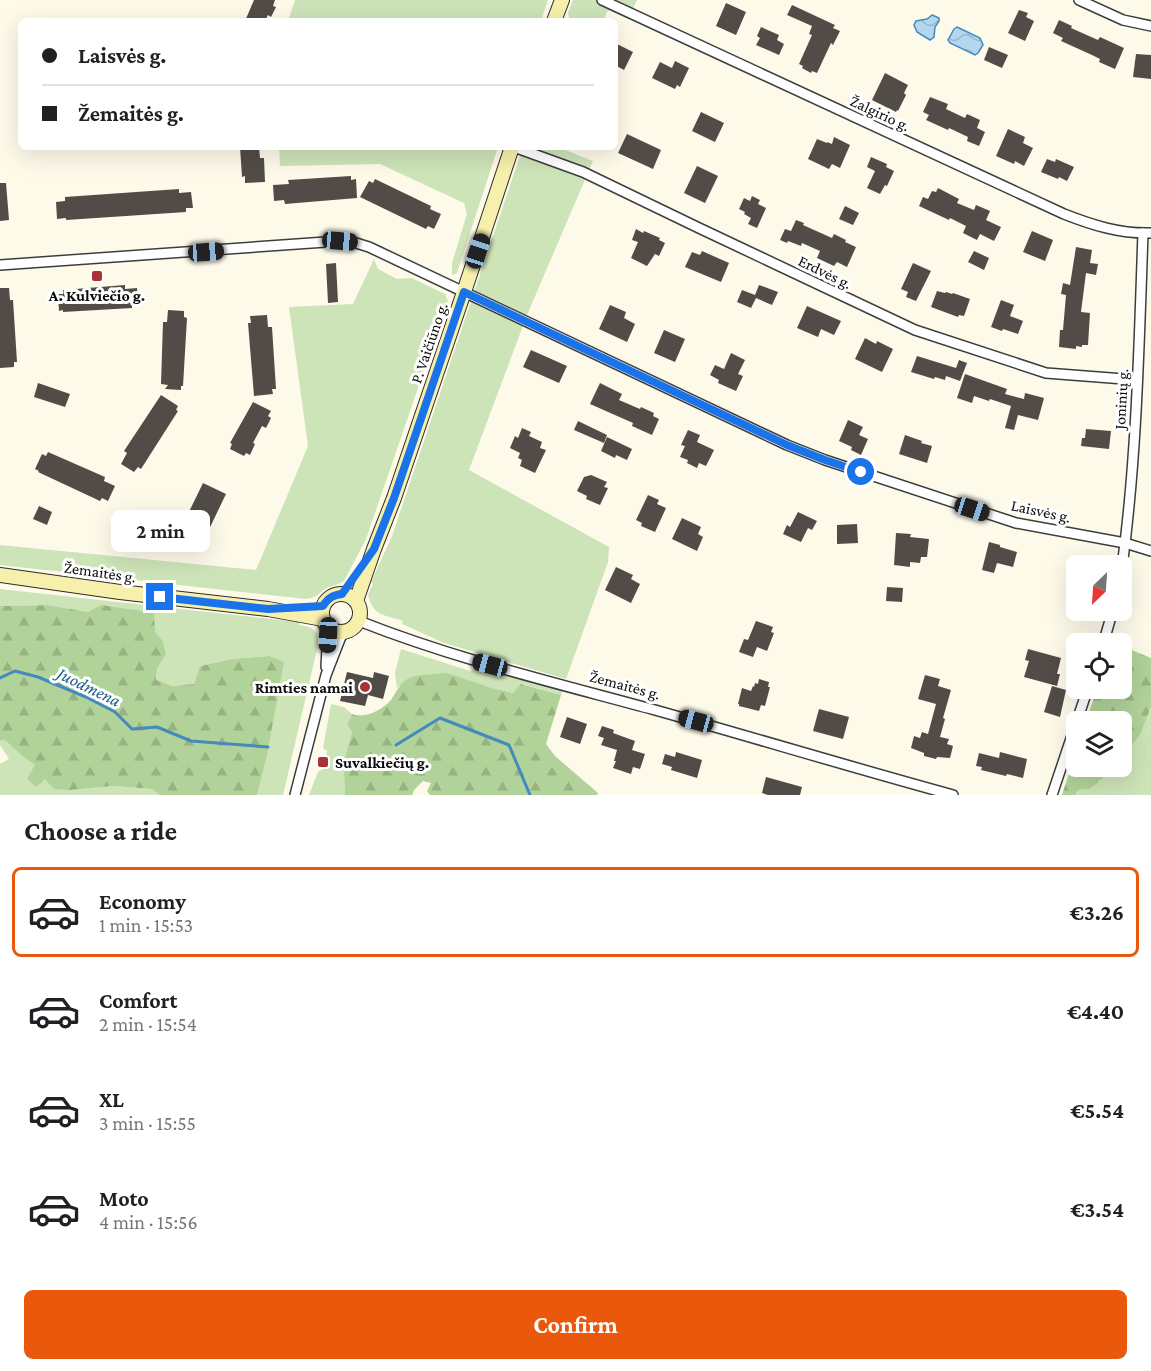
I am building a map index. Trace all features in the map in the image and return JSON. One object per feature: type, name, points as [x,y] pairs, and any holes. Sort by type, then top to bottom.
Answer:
[{"type":"main road","points":[[555,18],[562,0]]},
{"type":"main road","name":"P. Vaičiūno g.","points":[[356,601],[394,498],[512,150]]},
{"type":"main road","name":"P. Vaičiūno g.","points":[[342,594],[374,549]]},
{"type":"main road","name":"Žemaitės g.","points":[[0,575],[325,618]]},
{"type":"main road","points":[[334,595],[350,596],[356,601],[361,614],[353,628],[339,632],[325,618],[327,599],[334,595]]},
{"type":"street","name":"Žalgirio g.","points":[[603,0],[1064,214],[1097,226],[1147,233]]},
{"type":"street","points":[[1079,0],[1123,20],[1151,26]]},
{"type":"street","name":"Erdvės g.","points":[[522,150],[584,172],[915,330],[1046,373],[1137,380]]},
{"type":"street","name":"Joninių g.","points":[[1124,555],[1129,507],[1147,233]]},
{"type":"street","points":[[0,265],[340,241],[369,247],[464,292]]},
{"type":"street","name":"Laisvės g.","points":[[464,292],[707,408],[825,460],[1016,523],[1125,543],[1151,551]]},
{"type":"street","points":[[325,618],[326,675]]},
{"type":"street","name":"Žemaitės g.","points":[[359,621],[444,652],[953,795]]},
{"type":"street","points":[[295,795],[326,675],[345,632]]},
{"type":"street","points":[[1052,795],[1084,699]]},
{"type":"green space","points":[[295,0],[548,0],[542,18],[289,18]]},
{"type":"green space","points":[[573,0],[637,0],[628,19],[608,10],[604,18],[569,18],[568,13]]},
{"type":"green space","points":[[279,150],[497,150],[457,273],[452,275],[452,263],[467,214],[464,203],[380,164],[280,166]]},
{"type":"green space","points":[[522,150],[566,150],[593,161],[527,315],[469,470],[609,547],[608,562],[566,679],[444,643],[402,624],[403,621],[376,611],[368,595],[373,584],[371,582],[392,536]]},
{"type":"green space","points":[[374,259],[378,269],[397,279],[412,278],[445,294],[448,301],[366,539],[344,581],[306,599],[0,565],[0,545],[256,570],[308,446],[289,307],[353,304]]},
{"type":"green space","points":[[0,589],[299,622],[299,625],[314,630],[318,636],[318,645],[283,795],[257,795],[266,760],[269,656],[232,659],[200,666],[194,684],[172,686],[156,681],[157,669],[166,654],[163,641],[155,632],[88,612],[47,605],[0,606]]},
{"type":"green space","points":[[47,605],[88,612],[101,605],[154,613],[155,632],[163,641],[166,654],[157,669],[156,680],[172,686],[194,684],[200,666],[232,659],[269,656],[284,662],[266,760],[257,795],[160,795],[152,789],[113,786],[70,790],[54,789],[45,779],[36,787],[27,779],[35,765],[5,740],[0,740],[0,606]]},
{"type":"green space","points":[[401,649],[470,671],[482,666],[563,690],[561,695],[522,684],[513,693],[488,687],[411,677],[397,688],[395,673]]},
{"type":"green space","points":[[1132,650],[1151,658],[1151,707],[1141,733],[1132,746],[1132,711],[1089,711],[1094,699],[1132,699]]},
{"type":"green space","points":[[447,673],[513,693],[521,684],[561,695],[546,744],[555,756],[598,793],[597,795],[430,795],[427,791],[431,783],[423,781],[412,795],[345,795],[344,773],[348,761],[345,757],[352,732],[347,725],[352,714],[373,713],[383,707],[391,700],[400,685],[409,678]]},
{"type":"green space","points":[[331,704],[344,707],[352,714],[347,725],[352,732],[345,757],[348,761],[344,773],[345,795],[309,795],[318,772],[323,769],[327,751],[323,748]]},
{"type":"green space","points":[[1151,707],[1151,795],[1075,795],[1078,790],[1090,789],[1104,777],[1132,777],[1132,746],[1141,733]]},
{"type":"green space","points":[[0,740],[5,740],[35,765],[45,778],[70,790],[113,786],[152,789],[160,795],[0,795],[0,764],[9,759],[0,745]]},
{"type":"green space","points":[[1068,777],[1104,777],[1090,789],[1078,790],[1075,795],[1062,795]]},
{"type":"water","points":[[932,15],[939,18],[939,21],[935,27],[934,37],[930,40],[917,32],[914,25],[916,21],[927,19]]},
{"type":"water","points":[[957,27],[980,38],[983,45],[978,53],[975,55],[950,43],[948,40]]},
{"type":"building","points":[[254,0],[275,0],[273,6],[276,7],[271,17],[268,15],[266,18],[246,18]]},
{"type":"building","points":[[726,3],[746,12],[736,35],[716,26]]},
{"type":"building","points":[[792,5],[835,25],[833,28],[840,31],[833,45],[831,43],[817,73],[812,71],[811,73],[799,64],[812,35],[809,34],[812,26],[787,15]]},
{"type":"building","points":[[1019,10],[1028,13],[1026,17],[1034,21],[1025,41],[1008,33]]},
{"type":"building","points":[[1059,20],[1098,40],[1100,37],[1124,48],[1115,69],[1099,62],[1100,59],[1061,41],[1063,38],[1053,33]]},
{"type":"building","points":[[761,27],[779,35],[777,40],[784,44],[779,55],[756,45],[760,38],[757,36]]},
{"type":"building","points":[[618,44],[633,52],[624,70],[618,67]]},
{"type":"building","points":[[989,47],[1008,55],[1002,68],[984,60]]},
{"type":"building","points":[[1136,54],[1151,55],[1151,79],[1133,77]]},
{"type":"building","points":[[675,61],[689,68],[680,87],[677,85],[675,89],[652,78],[660,62],[672,68]]},
{"type":"building","points":[[885,73],[908,85],[904,93],[906,95],[896,112],[872,100]]},
{"type":"building","points":[[930,97],[948,104],[946,109],[965,118],[967,114],[980,120],[977,128],[985,132],[979,146],[967,141],[968,137],[926,120],[929,115],[923,112]]},
{"type":"building","points":[[701,112],[724,123],[715,142],[692,131]]},
{"type":"building","points":[[1008,129],[1025,137],[1023,143],[1033,148],[1024,166],[996,156]]},
{"type":"building","points":[[627,134],[661,150],[653,169],[618,153]]},
{"type":"building","points":[[834,137],[850,145],[840,168],[832,164],[829,169],[808,159],[817,139],[832,144]]},
{"type":"building","points":[[240,150],[259,150],[260,158],[264,158],[265,182],[245,183],[245,176],[242,177]]},
{"type":"building","points":[[871,157],[887,164],[886,167],[894,171],[887,186],[885,185],[880,194],[867,188],[875,171],[867,167]]},
{"type":"building","points":[[1047,159],[1055,162],[1056,159],[1074,167],[1067,181],[1041,172]]},
{"type":"building","points":[[697,166],[718,176],[705,203],[684,193]]},
{"type":"building","points":[[351,176],[351,180],[356,179],[357,198],[285,204],[284,200],[274,201],[273,185],[289,184],[288,180]]},
{"type":"building","points":[[375,179],[431,206],[430,209],[441,214],[434,229],[428,226],[426,229],[360,197],[369,181],[373,183]]},
{"type":"building","points":[[0,183],[6,183],[9,220],[0,221]]},
{"type":"building","points":[[938,188],[959,199],[957,203],[974,210],[976,205],[990,211],[986,220],[1001,227],[994,241],[980,234],[977,240],[963,233],[966,226],[919,206],[923,197],[928,199],[932,191],[936,192]]},
{"type":"building","points":[[179,189],[179,193],[191,192],[193,208],[186,208],[186,212],[57,219],[56,202],[65,201],[65,197]]},
{"type":"building","points":[[752,196],[760,200],[758,204],[766,208],[757,228],[748,224],[751,218],[739,209],[744,198],[750,201]]},
{"type":"building","points":[[845,206],[859,213],[853,225],[839,219]]},
{"type":"building","points":[[796,220],[832,238],[834,234],[856,247],[847,267],[837,262],[834,266],[817,258],[820,251],[802,243],[801,246],[780,240],[785,229],[791,231]]},
{"type":"building","points":[[636,229],[660,238],[659,240],[665,243],[659,256],[655,254],[647,266],[631,258],[638,242],[632,240]]},
{"type":"building","points":[[1032,231],[1053,240],[1045,261],[1023,252]]},
{"type":"building","points":[[1076,247],[1092,250],[1090,263],[1098,264],[1096,275],[1086,273],[1081,312],[1090,313],[1088,345],[1076,346],[1076,349],[1059,347],[1066,295],[1061,294],[1063,283],[1070,285]]},
{"type":"building","points":[[702,251],[729,263],[721,282],[685,267],[692,252],[700,255]]},
{"type":"building","points":[[974,251],[989,258],[984,270],[968,262]]},
{"type":"building","points":[[336,263],[338,302],[328,303],[326,264]]},
{"type":"building","points":[[913,263],[931,271],[916,301],[906,297],[908,292],[901,289]]},
{"type":"building","points":[[125,285],[125,289],[137,288],[138,304],[132,305],[132,308],[59,311],[58,294],[63,294],[63,290]]},
{"type":"building","points":[[759,285],[778,292],[772,305],[756,298],[751,308],[737,302],[742,290],[755,295]]},
{"type":"building","points":[[0,288],[9,288],[10,300],[13,300],[17,362],[14,362],[14,367],[0,368]]},
{"type":"building","points":[[937,291],[953,293],[970,299],[964,316],[959,315],[958,317],[931,307]]},
{"type":"building","points":[[1001,300],[1014,305],[1010,316],[1023,321],[1018,334],[991,327]]},
{"type":"building","points":[[610,305],[626,312],[624,318],[635,324],[627,342],[599,329]]},
{"type":"building","points":[[807,306],[841,321],[834,335],[821,329],[818,337],[797,328]]},
{"type":"building","points":[[168,310],[184,311],[184,317],[187,318],[181,390],[165,389],[168,385],[161,384],[163,322],[167,322]]},
{"type":"building","points":[[267,315],[268,327],[272,327],[276,389],[272,389],[273,394],[254,396],[248,323],[251,323],[250,316]]},
{"type":"building","points":[[664,330],[685,339],[675,362],[654,353]]},
{"type":"building","points":[[865,338],[893,349],[882,372],[855,359]]},
{"type":"building","points":[[531,350],[567,366],[559,383],[523,367]]},
{"type":"building","points":[[731,353],[745,360],[738,374],[743,376],[736,391],[718,383],[719,380],[710,375],[715,365],[724,369]]},
{"type":"building","points":[[917,356],[956,368],[959,360],[967,363],[960,381],[946,376],[945,380],[935,377],[934,379],[911,372]]},
{"type":"building","points":[[965,374],[1007,389],[1005,394],[1024,399],[1025,393],[1044,398],[1038,420],[1018,415],[1014,430],[1005,428],[1011,406],[974,396],[972,403],[957,398]]},
{"type":"building","points":[[38,383],[70,394],[65,407],[34,397]]},
{"type":"building","points":[[600,383],[622,394],[619,400],[654,413],[653,416],[659,419],[652,435],[632,426],[633,423],[590,404]]},
{"type":"building","points":[[161,395],[178,406],[176,410],[178,411],[141,469],[138,467],[134,472],[121,464],[127,453],[124,451]]},
{"type":"building","points":[[253,402],[271,411],[268,416],[271,418],[266,428],[262,426],[253,443],[255,444],[250,455],[246,453],[244,456],[230,449],[232,444],[230,443]]},
{"type":"building","points":[[848,420],[863,427],[859,435],[868,439],[861,455],[851,450],[852,447],[839,441]]},
{"type":"building","points":[[578,421],[607,435],[604,443],[574,430]]},
{"type":"building","points":[[522,428],[531,432],[529,436],[542,442],[540,448],[546,450],[535,473],[520,466],[522,460],[518,458],[520,453],[510,448],[515,436],[518,438]]},
{"type":"building","points":[[1086,429],[1111,431],[1109,449],[1081,446]]},
{"type":"building","points":[[688,430],[700,435],[697,442],[714,450],[706,466],[699,463],[697,468],[687,463],[688,460],[680,457],[685,446],[681,445]]},
{"type":"building","points":[[905,435],[932,446],[927,463],[899,454]]},
{"type":"building","points":[[607,437],[632,449],[627,460],[616,455],[615,458],[601,451]]},
{"type":"building","points":[[48,452],[105,477],[104,481],[115,486],[108,501],[102,498],[100,501],[38,472],[35,469],[42,454],[46,456]]},
{"type":"building","points":[[591,475],[607,482],[604,487],[608,488],[600,505],[586,499],[587,496],[577,491],[584,477]]},
{"type":"building","points":[[203,483],[226,494],[200,548],[142,542],[145,515],[185,520]]},
{"type":"building","points":[[648,495],[659,500],[657,504],[666,508],[655,532],[641,526],[642,523],[636,520]]},
{"type":"building","points":[[39,506],[52,512],[47,525],[33,519]]},
{"type":"building","points":[[798,512],[817,521],[812,530],[808,528],[801,542],[783,534],[787,525],[790,527]]},
{"type":"building","points":[[682,518],[701,527],[698,534],[703,537],[697,551],[672,539]]},
{"type":"building","points":[[857,524],[858,543],[837,544],[837,525]]},
{"type":"building","points":[[896,533],[929,539],[927,557],[921,557],[920,563],[910,562],[910,567],[894,565]]},
{"type":"building","points":[[989,542],[1017,552],[1013,567],[997,563],[994,573],[982,570]]},
{"type":"building","points":[[616,567],[633,575],[631,579],[640,584],[631,603],[605,590]]},
{"type":"building","points":[[887,587],[903,588],[902,602],[886,601]]},
{"type":"building","points":[[756,621],[773,627],[771,632],[774,633],[767,651],[757,647],[753,657],[739,652],[744,639],[748,640]]},
{"type":"building","points":[[1028,649],[1061,658],[1057,686],[1024,677],[1029,661],[1025,660]]},
{"type":"building","name":"Rimties namai","points":[[347,672],[373,678],[374,672],[389,676],[383,699],[368,695],[365,706],[340,701]]},
{"type":"building","points":[[925,675],[940,679],[938,686],[951,690],[940,737],[949,739],[947,744],[953,746],[950,758],[937,757],[936,759],[924,756],[924,753],[911,748],[914,736],[920,738],[922,732],[928,734],[936,704],[918,699]]},
{"type":"building","points":[[759,679],[769,682],[768,687],[770,687],[765,706],[761,705],[759,711],[739,706],[742,688],[751,691],[755,683],[758,684]]},
{"type":"building","points":[[1052,686],[1066,690],[1060,717],[1044,712]]},
{"type":"building","points":[[819,709],[849,717],[843,739],[813,731]]},
{"type":"building","points":[[567,717],[587,724],[580,744],[560,737]]},
{"type":"building","points":[[602,726],[614,730],[613,733],[635,741],[632,750],[645,754],[640,769],[633,767],[631,774],[613,768],[617,750],[601,745],[604,738],[598,736]]},
{"type":"building","points":[[676,752],[702,760],[697,778],[671,770],[672,767],[662,764],[665,754],[675,757]]},
{"type":"building","points":[[1000,752],[1027,759],[1023,778],[981,770],[982,767],[976,766],[979,753],[999,758]]},
{"type":"building","points":[[766,777],[802,787],[800,795],[762,793]]},
{"type":"waterway","name":"Juodmena","points":[[0,678],[15,671],[38,677],[115,712],[132,729],[157,727],[191,741],[268,747]]},
{"type":"waterway","name":"Juodmena","points":[[396,745],[440,718],[509,745],[530,795]]},
{"type":"place","name":"A. Kulviečio g.","points":[[97,276]]},
{"type":"place","name":"Rimties namai","points":[[365,687]]},
{"type":"place","name":"Suvalkiečių g.","points":[[323,762]]},
{"type":"route","points":[[160,597],[268,609],[323,606],[327,599],[342,594],[374,549],[394,498],[464,292],[787,445],[861,472]]}]
